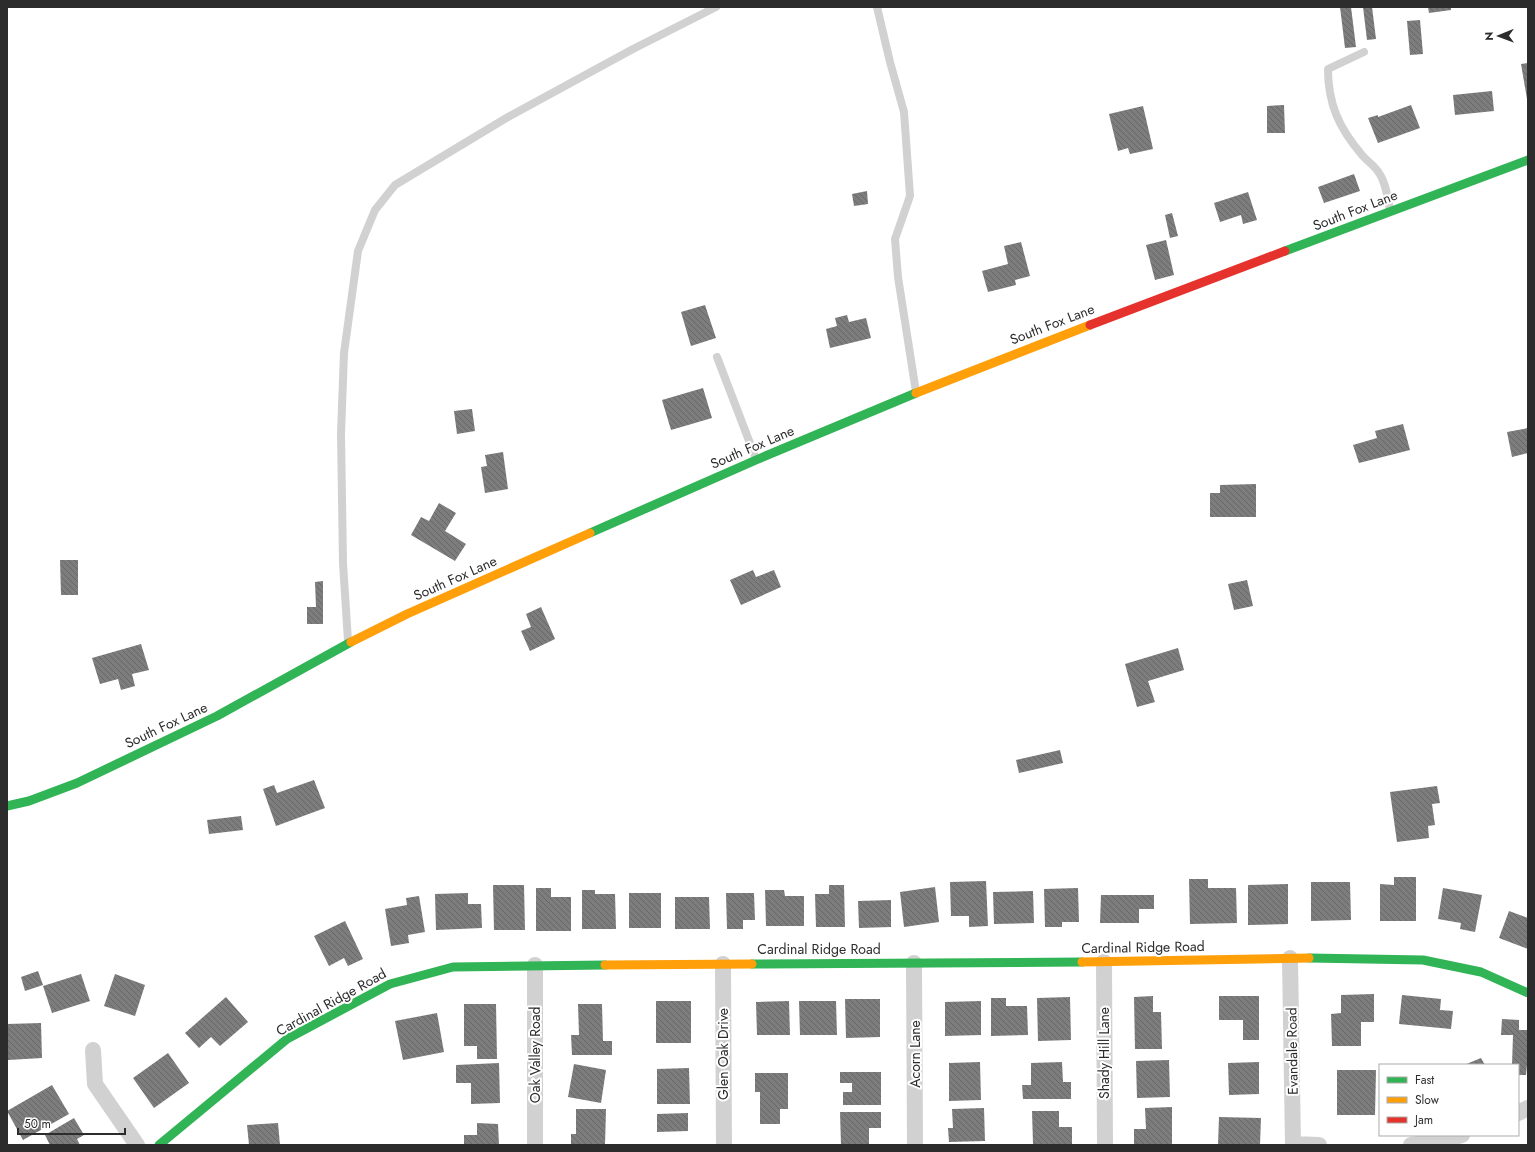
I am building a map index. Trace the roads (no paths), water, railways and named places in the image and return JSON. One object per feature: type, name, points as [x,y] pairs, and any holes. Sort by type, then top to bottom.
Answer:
[{"type":"street","name":"South Fox Lane","points":[[7,806],[29,801],[77,782],[203,722],[348,643],[407,614],[756,460],[916,393],[1109,317],[1528,160]]},
{"type":"street","name":"Cardinal Ridge Road","points":[[159,1145],[288,1039],[390,984],[453,967],[535,965],[1104,962],[1290,958],[1423,960],[1481,972],[1528,993]]},
{"type":"street","name":"Evandale Road","points":[[1290,958],[1293,1145]]},
{"type":"street","name":"Shady Hill Lane","points":[[1104,962],[1105,1145]]},
{"type":"street","name":"Acorn Lane","points":[[914,963],[915,1145]]},
{"type":"street","name":"Glen Oak Drive","points":[[723,964],[724,1145]]},
{"type":"street","name":"Oak Valley Road","points":[[535,965],[535,1145]]},
{"type":"street","points":[[94,1050],[95,1084],[137,1145]]},
{"type":"street","points":[[1519,1112],[1528,1108]]},
{"type":"street","points":[[1411,1145],[1436,1142],[1458,1136]]},
{"type":"street","points":[[1293,1145],[1319,1145]]},
{"type":"lane","points":[[348,643],[344,563],[341,442],[344,353],[358,251],[375,210],[395,185],[508,117],[716,7]]},
{"type":"lane","points":[[877,7],[904,112],[910,196],[895,239],[898,277],[916,393]]},
{"type":"lane","points":[[1364,52],[1328,69],[1328,89],[1334,110],[1347,136],[1380,173],[1386,188],[1391,211]]},
{"type":"lane","points":[[716,357],[756,460]]}]
